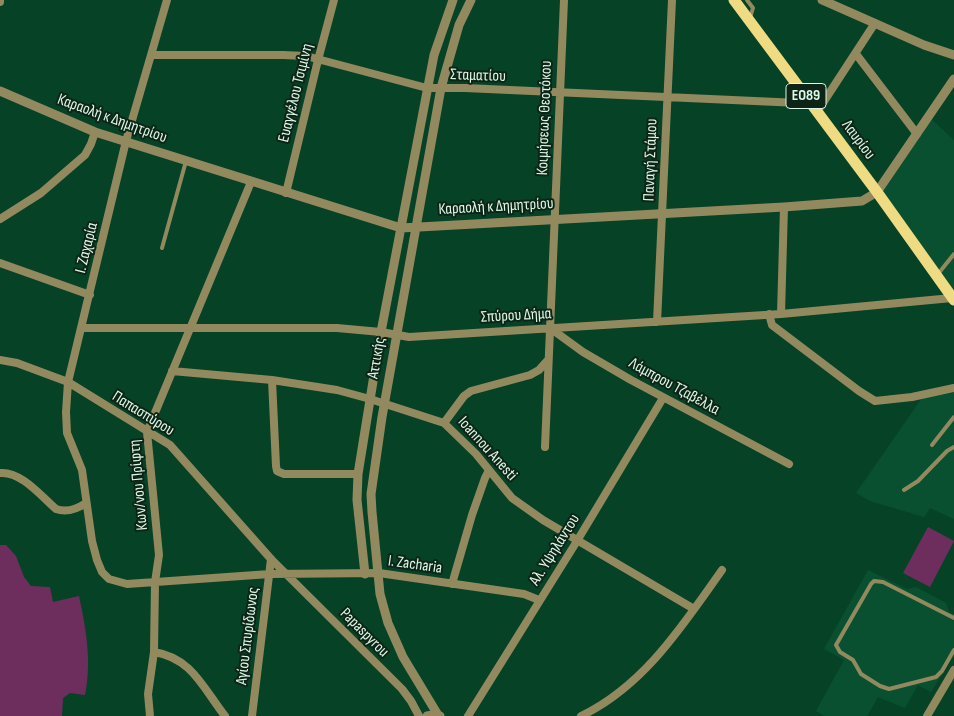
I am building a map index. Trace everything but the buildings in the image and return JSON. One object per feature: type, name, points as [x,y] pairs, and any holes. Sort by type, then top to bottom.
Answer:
[{"type":"main road","name":"Λαυρίου","points":[[734,0],[877,192],[953,299]]},
{"type":"street","name":"Ι. Ζαχαρία","points":[[167,0],[126,141],[68,382],[67,433],[82,470],[96,560],[102,572],[109,579],[127,584],[286,574]]},
{"type":"street","name":"Ευαγγέλου Τσιμίνη","points":[[286,192],[334,0]]},
{"type":"street","name":"Αττικής","points":[[365,574],[357,500],[358,474],[381,332],[434,55],[453,0]]},
{"type":"street","name":"Αττικής","points":[[439,715],[403,657],[388,623],[380,594],[371,494],[384,403],[441,88],[459,25],[471,0]]},
{"type":"street","name":"Κοιμήσεως Θεοτόκου","points":[[545,447],[564,0]]},
{"type":"street","name":"Παναγή Στάμου","points":[[657,322],[672,0]]},
{"type":"street","points":[[822,0],[924,45],[954,55]]},
{"type":"street","points":[[817,112],[875,24]]},
{"type":"street","name":"Σταματίου","points":[[151,54],[306,56],[428,88],[799,103],[808,99]]},
{"type":"street","points":[[856,54],[917,134]]},
{"type":"street","points":[[877,192],[953,84]]},
{"type":"street","name":"Καραολή κ Δημητρίου","points":[[0,91],[95,132],[401,228],[784,208],[862,201],[877,192]]},
{"type":"street","points":[[0,219],[41,193],[84,154],[91,144],[95,132]]},
{"type":"street","name":"Κων/νου Πρίφτη","points":[[150,716],[148,694],[154,652],[155,582],[159,555],[147,432],[251,182]]},
{"type":"street","points":[[781,314],[784,208]]},
{"type":"street","points":[[0,263],[90,295]]},
{"type":"street","name":"Σπύρου Δήμα","points":[[81,328],[337,328],[409,336],[781,314],[953,299]]},
{"type":"street","points":[[769,314],[772,325],[875,401],[912,397],[954,388]]},
{"type":"street","name":"Λάμπρου Τζαβέλλα","points":[[550,328],[583,352],[663,398],[789,464]]},
{"type":"street","name":"Παπασπύρου","points":[[0,360],[17,363],[68,382],[170,445],[286,574]]},
{"type":"street","points":[[444,423],[464,396],[471,391],[530,375],[548,360]]},
{"type":"street","name":"Ioannou Anesti","points":[[172,371],[272,380],[337,390],[370,398],[444,423],[476,454],[519,504],[694,609]]},
{"type":"street","points":[[272,380],[276,466],[278,471],[284,474],[358,474]]},
{"type":"street","name":"Αλ. Υψηλάντου","points":[[468,716],[539,600],[578,541],[663,398]]},
{"type":"street","points":[[452,584],[472,515],[489,470]]},
{"type":"street","points":[[0,473],[10,473],[18,477],[62,511],[76,509],[86,503]]},
{"type":"street","name":"Αγίου Σπυρίδωνος","points":[[252,716],[271,559]]},
{"type":"street","points":[[581,716],[592,711],[621,691],[652,663],[671,641],[722,570]]},
{"type":"street","name":"I. Zacharia","points":[[286,574],[379,574],[524,594],[539,600]]},
{"type":"street","name":"Papaspyrou","points":[[286,574],[402,689],[419,716]]},
{"type":"street","points":[[154,652],[166,654],[178,660],[189,669],[225,716]]},
{"type":"street","points":[[927,716],[952,673]]},
{"type":"street","points":[[428,716],[439,715]]},
{"type":"lane","points":[[747,0],[754,8],[750,20]]},
{"type":"lane","points":[[162,248],[186,161]]},
{"type":"lane","points":[[937,276],[954,254]]},
{"type":"lane","points":[[932,445],[954,416]]},
{"type":"lane","points":[[904,490],[918,481],[947,451],[954,447]]},
{"type":"lane","points":[[954,618],[883,582],[874,581],[837,641],[837,648],[853,660],[858,672],[885,688],[896,688],[936,677],[942,671],[954,650]]},
{"type":"lane","points":[[942,671],[952,673]]},
{"type":"shaded area","points":[[931,119],[954,140],[954,292],[882,192]]},
{"type":"shaded area","points":[[954,393],[954,519],[930,508],[924,517],[870,501],[856,493],[922,398]]},
{"type":"shaded area","points":[[928,527],[954,541],[930,587],[903,573]]},
{"type":"shaded area","points":[[0,545],[6,545],[16,556],[24,577],[31,586],[50,587],[53,602],[79,596],[87,645],[87,682],[85,695],[70,693],[63,698],[62,716],[0,716]]},
{"type":"shaded area","points":[[868,570],[907,589],[916,587],[946,603],[949,612],[954,614],[954,655],[931,692],[918,685],[905,708],[878,697],[867,716],[825,716],[816,711],[844,660],[824,649]]}]
